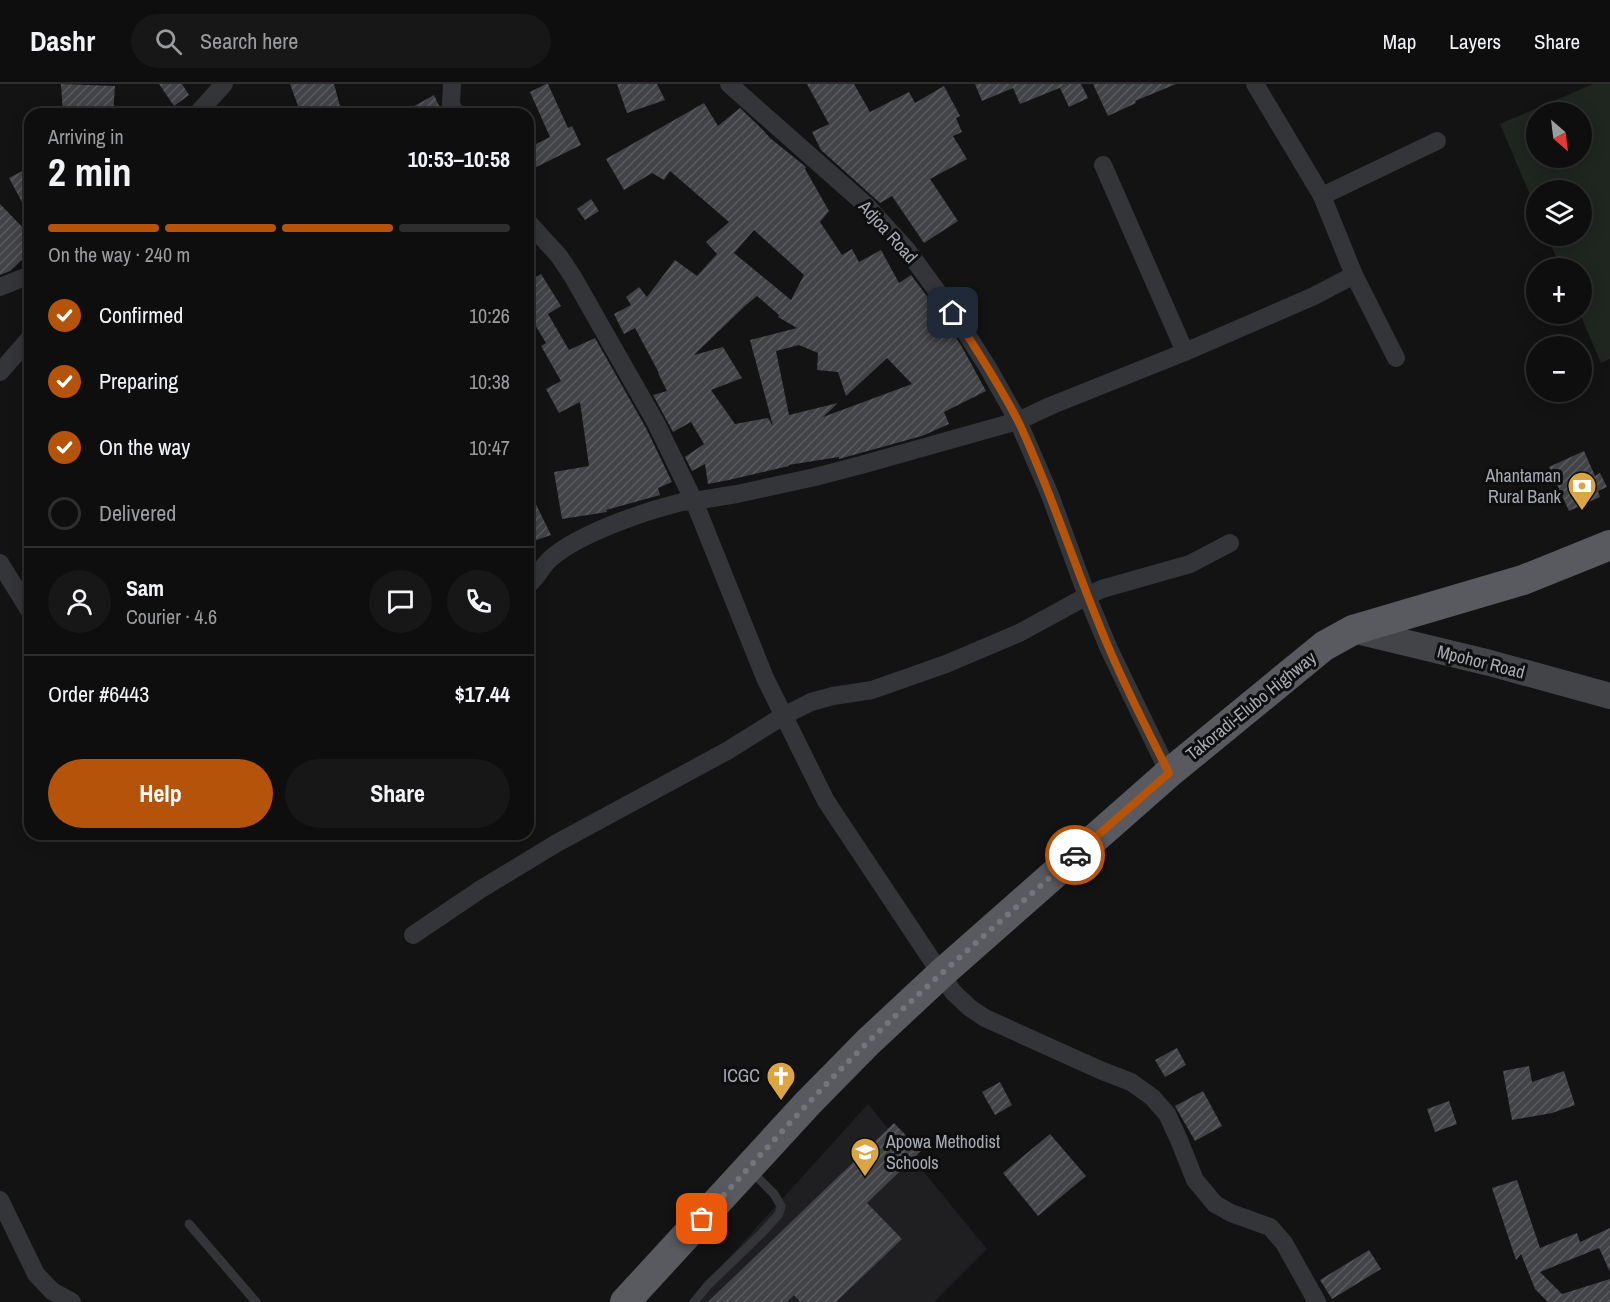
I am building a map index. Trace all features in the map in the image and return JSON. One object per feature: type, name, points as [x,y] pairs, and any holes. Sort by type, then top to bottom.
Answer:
[{"type":"highway","name":"Takoradi-Elubo Highway","points":[[625,1302],[808,1103],[868,1042],[942,973],[1169,773],[1324,646],[1353,630],[1523,580],[1610,545]]},
{"type":"main road","name":"Mpohor Road","points":[[1353,630],[1490,663],[1610,696]]},
{"type":"street","points":[[202,108],[224,84]]},
{"type":"street","points":[[452,84],[454,108]]},
{"type":"street","name":"Adjoa Road","points":[[729,84],[867,206],[907,250],[953,313],[987,366],[1018,421],[1050,495],[1109,649],[1169,773]]},
{"type":"street","points":[[1255,84],[1322,196],[1354,275],[1396,358]]},
{"type":"street","points":[[1322,196],[1437,141]]},
{"type":"street","points":[[1103,165],[1185,352]]},
{"type":"street","points":[[534,229],[559,256],[573,277],[656,423],[694,501],[765,678],[826,801],[953,992],[985,1018],[1131,1082],[1152,1097],[1167,1114],[1195,1180],[1215,1204],[1231,1213],[1270,1227],[1284,1243],[1317,1302]]},
{"type":"street","points":[[534,578],[549,560],[580,539],[609,527],[670,505],[737,494],[815,477],[1018,421],[1314,296],[1354,275]]},
{"type":"street","points":[[0,287],[24,277]]},
{"type":"street","points":[[0,372],[24,345]]},
{"type":"street","points":[[413,935],[481,889],[557,843],[727,751],[783,716],[811,702],[872,690],[946,664],[1019,633],[1102,589],[1190,564],[1230,543]]},
{"type":"street","points":[[0,563],[24,602]]},
{"type":"street","points":[[0,1200],[36,1274],[52,1291],[72,1302]]},
{"type":"lane","points":[[694,1302],[779,1214],[781,1206],[774,1194],[748,1169]]},
{"type":"lane","points":[[189,1224],[256,1302]]},
{"type":"shaded area","points":[[1593,84],[1610,84],[1610,359],[1601,363],[1592,342],[1592,336],[1589,336],[1584,324],[1592,324],[1592,258],[1557,258],[1551,246],[1592,246],[1592,180],[1526,180],[1526,185],[1500,124],[1526,113],[1526,168],[1592,168],[1592,102],[1551,102]]},
{"type":"shaded area","name":"Apowa Methodist Schools","points":[[868,1104],[987,1249],[934,1302],[689,1302]]},
{"type":"building","points":[[61,84],[115,86],[113,108],[63,108]]},
{"type":"building","points":[[159,84],[182,84],[189,95],[174,106]]},
{"type":"building","points":[[290,84],[334,84],[340,108],[299,108]]},
{"type":"building","points":[[548,84],[568,128],[572,126],[581,145],[534,168],[534,145],[550,137],[530,92]]},
{"type":"building","points":[[617,84],[657,84],[665,100],[627,113]]},
{"type":"building","points":[[807,84],[854,84],[870,112],[909,92],[915,103],[944,86],[960,116],[956,118],[962,132],[953,136],[967,159],[930,179],[958,221],[924,243],[892,196],[880,203],[821,150],[812,132],[829,124]]},
{"type":"building","points":[[975,84],[1067,85],[1020,104],[1013,88],[982,101]]},
{"type":"building","points":[[1069,84],[1081,84],[1088,98],[1069,107],[1060,88]]},
{"type":"building","points":[[1093,84],[1176,84],[1135,101],[1136,103],[1108,116]]},
{"type":"building","points":[[434,95],[440,108],[411,108]]},
{"type":"building","points":[[704,103],[718,126],[740,108],[770,138],[806,167],[805,169],[829,211],[820,222],[842,255],[852,249],[859,262],[881,250],[899,283],[911,275],[944,319],[986,391],[944,412],[949,424],[922,436],[839,459],[839,457],[788,465],[708,484],[705,464],[692,471],[685,457],[704,444],[691,422],[673,432],[653,395],[667,391],[659,373],[635,328],[624,334],[614,314],[631,305],[626,297],[639,287],[647,297],[675,260],[697,276],[717,254],[706,242],[729,222],[670,171],[664,180],[652,173],[624,190],[606,159]],"holes":[[[754,230],[804,275],[791,300],[734,253]],[[757,296],[779,315],[778,317],[797,328],[750,340],[773,426],[768,418],[735,424],[711,390],[742,378],[723,347],[694,355]],[[799,345],[818,353],[817,370],[838,372],[846,396],[887,358],[912,384],[823,417],[838,403],[789,415],[776,351]]]},
{"type":"building","points":[[24,170],[24,206],[9,178]]},
{"type":"building","points":[[591,199],[599,211],[585,220],[577,209]]},
{"type":"building","points":[[0,204],[24,229],[24,258],[10,271],[0,275]]},
{"type":"building","points":[[541,274],[561,306],[548,314],[569,350],[595,338],[646,428],[672,482],[658,488],[660,495],[606,510],[607,512],[562,519],[554,472],[589,466],[580,402],[559,413],[546,389],[561,381],[541,346],[546,343],[534,323],[534,278]]},
{"type":"building","points":[[1584,451],[1595,476],[1600,473],[1607,487],[1598,491],[1600,497],[1569,511],[1549,467]]},
{"type":"building","points":[[534,500],[551,535],[534,541]]},
{"type":"building","points":[[1177,1048],[1186,1065],[1165,1077],[1155,1060]]},
{"type":"building","points":[[1529,1066],[1532,1082],[1564,1071],[1575,1105],[1552,1113],[1512,1120],[1503,1071]]},
{"type":"building","points":[[1000,1082],[1012,1105],[995,1115],[982,1092]]},
{"type":"building","points":[[1203,1091],[1222,1126],[1195,1141],[1175,1106]]},
{"type":"building","points":[[1449,1101],[1457,1124],[1435,1132],[1427,1109]]},
{"type":"building","points":[[894,1123],[921,1151],[867,1203],[902,1239],[836,1302],[800,1302],[794,1295],[787,1302],[708,1302]]},
{"type":"building","points":[[1050,1134],[1086,1176],[1038,1216],[1003,1173]]},
{"type":"building","points":[[1517,1180],[1540,1248],[1577,1233],[1580,1242],[1610,1228],[1610,1272],[1599,1248],[1540,1272],[1562,1294],[1610,1279],[1610,1302],[1548,1302],[1535,1289],[1521,1254],[1516,1260],[1492,1188]]},
{"type":"building","points":[[1369,1250],[1381,1269],[1332,1299],[1320,1280]]},
{"type":"way so far","points":[[702,1219],[808,1103],[868,1042],[1075,855]]},
{"type":"place","name":"Ahantaman Rural Bank","points":[[1582,512]]},
{"type":"place","name":"ICGC","points":[[781,1102]]},
{"type":"place","name":"Apowa Methodist Schools","points":[[865,1178]]},
{"type":"route","points":[[953,313],[987,366],[1018,421],[1050,495],[1109,649],[1169,773],[1075,855]]}]
